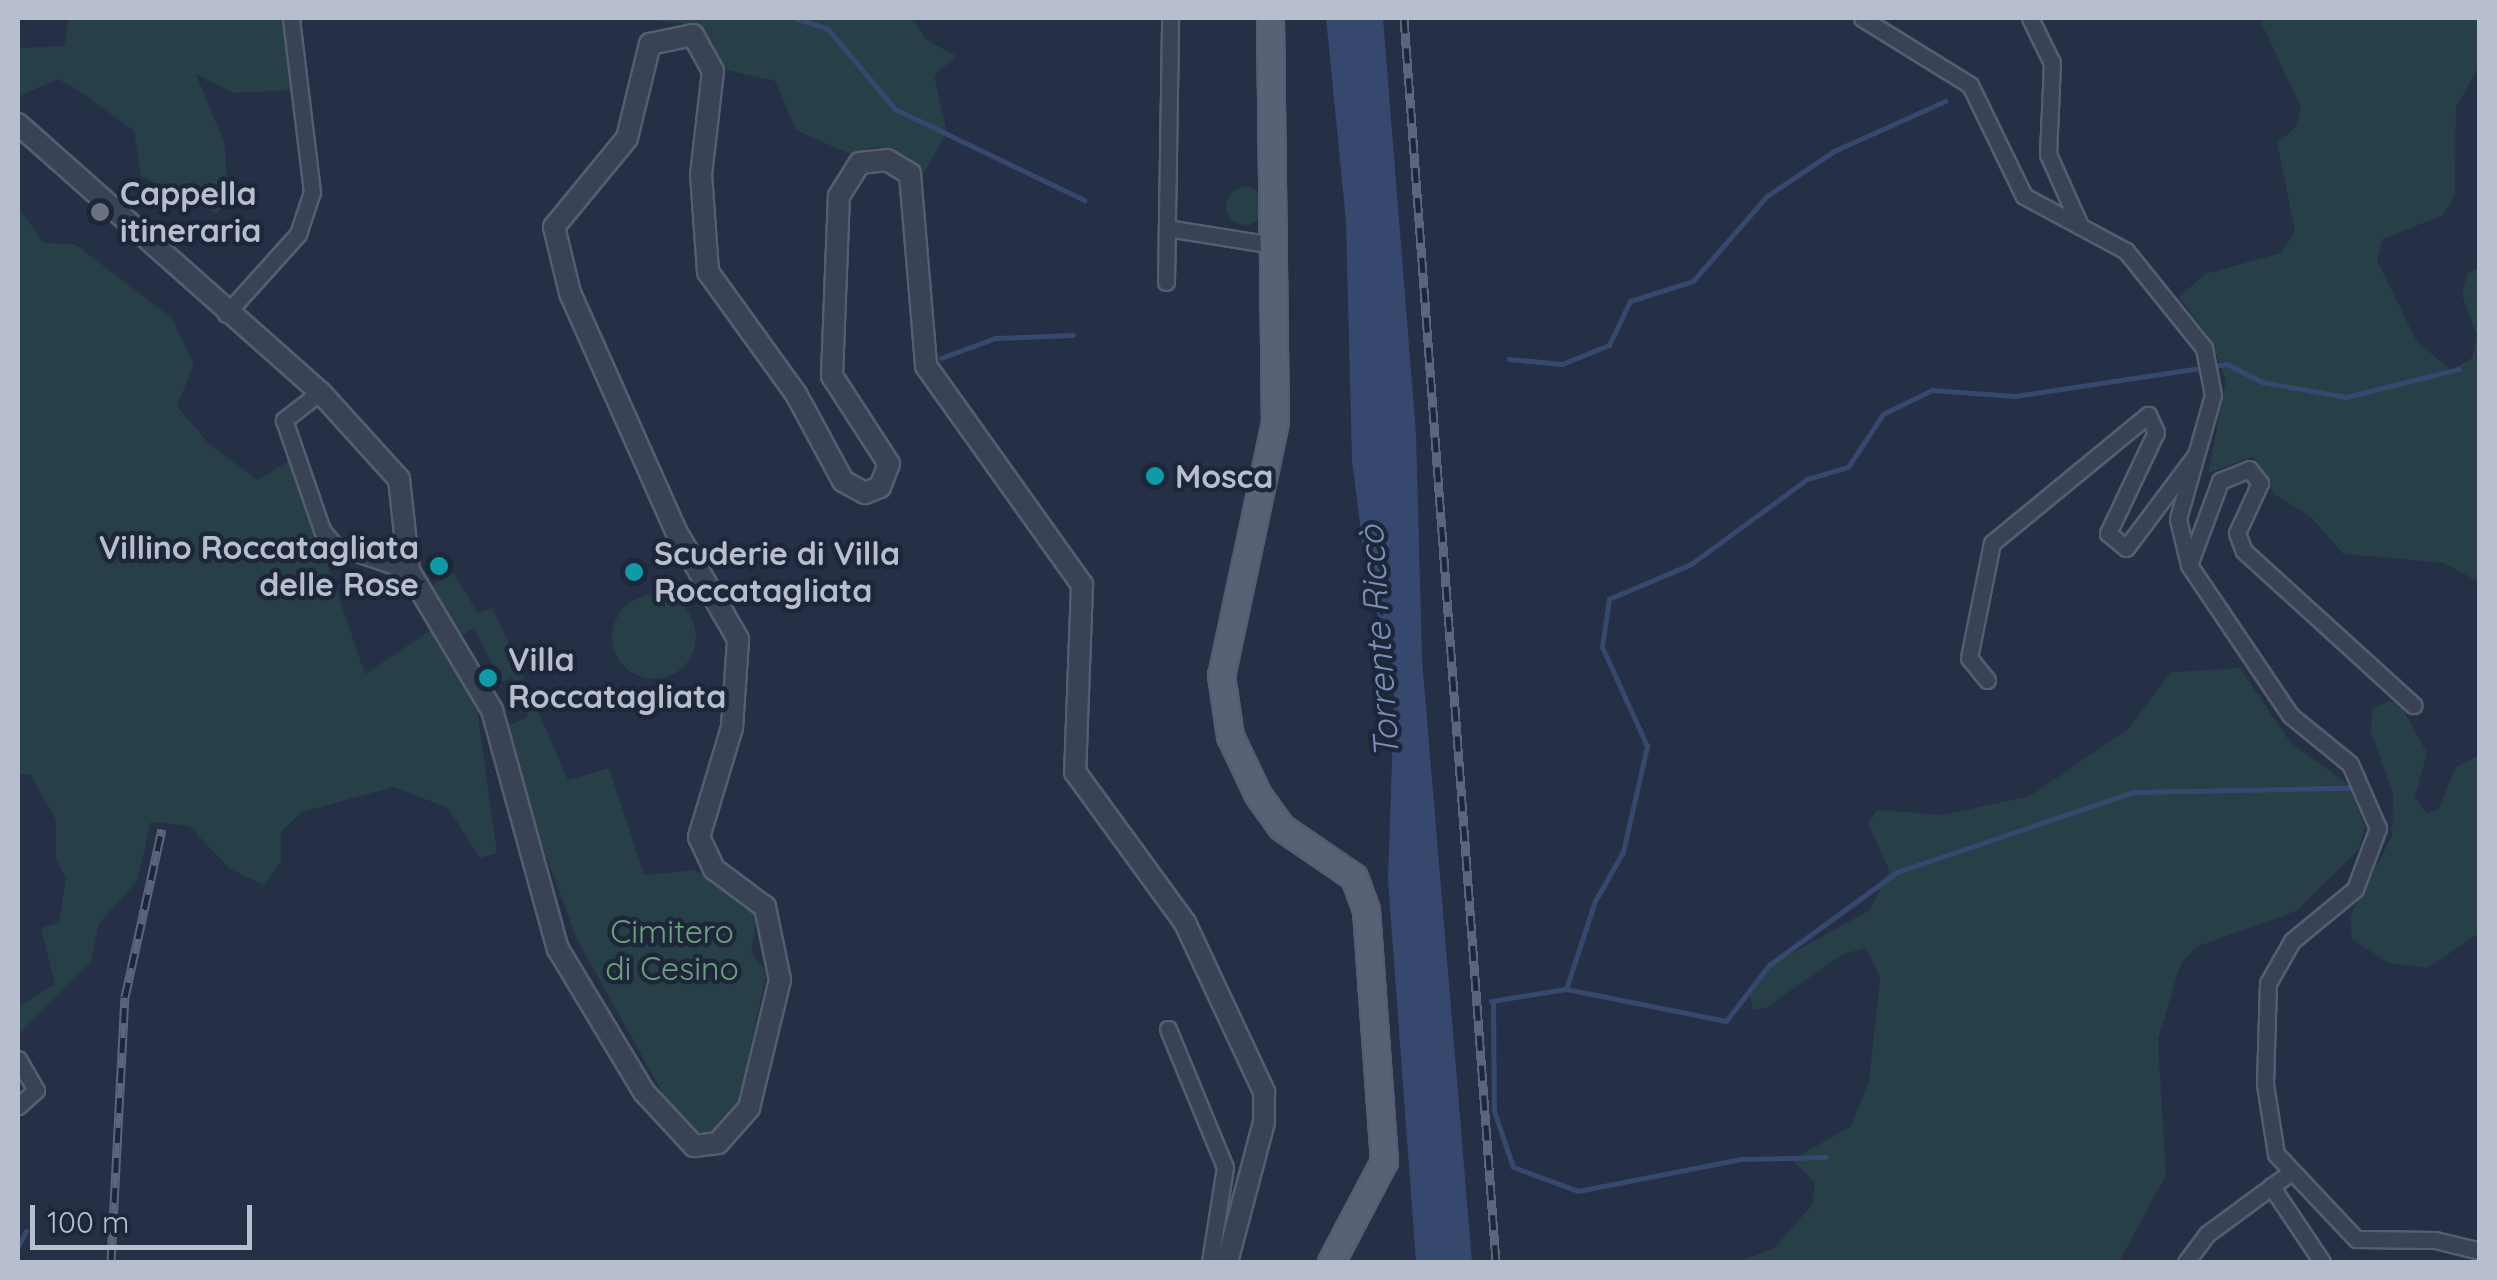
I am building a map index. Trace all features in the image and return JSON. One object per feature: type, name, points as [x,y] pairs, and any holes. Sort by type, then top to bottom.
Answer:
[{"type":"main road","points":[[1270,18],[1274,436],[1225,632],[1222,693],[1237,757],[1264,805],[1362,892],[1385,1147],[1358,1216],[1331,1262]]},
{"type":"main road","points":[[1354,1262],[1358,1216]]},
{"type":"street","points":[[226,314],[298,234],[312,192],[290,18]]},
{"type":"street","points":[[1166,282],[1170,18]]},
{"type":"street","points":[[1862,18],[1970,85],[2024,196],[2126,251],[2204,348],[2215,382],[2178,519],[2190,565],[2290,715],[2350,764],[2374,803],[2378,828],[2355,889],[2292,941],[2268,984],[2265,1084],[2288,1174],[2356,1239],[2434,1240],[2480,1251]]},
{"type":"street","points":[[2030,18],[2052,62],[2048,154],[2080,226]]},
{"type":"street","points":[[18,124],[226,314],[320,392],[399,480],[408,572],[492,710],[558,949],[637,1082],[682,1142],[718,1143],[749,1108],[780,980],[764,906],[714,869],[699,837],[732,728],[738,640],[676,531],[570,293],[554,226],[627,138],[650,44],[679,33],[707,48],[713,71],[701,174],[708,272],[856,491],[880,487],[890,464],[832,376],[839,196],[850,172],[874,159],[900,165],[916,186],[926,366],[1082,585],[1075,772],[1185,923],[1264,1092],[1264,1122],[1227,1262]]},
{"type":"street","points":[[1167,228],[1273,245]]},
{"type":"street","points":[[320,392],[284,420],[334,545],[408,572]]},
{"type":"street","points":[[1986,680],[1969,658],[1992,543],[2148,415],[2156,432],[2108,533],[2126,548],[2195,456]]},
{"type":"street","points":[[2190,565],[2220,481],[2249,469],[2260,483],[2238,533],[2244,552],[2412,705]]},
{"type":"street","points":[[1168,1028],[1225,1168],[1210,1262]]},
{"type":"street","points":[[18,1059],[36,1090],[18,1106]]},
{"type":"street","points":[[2186,1262],[2207,1234],[2288,1174]]},
{"type":"street","points":[[2272,1186],[2322,1262]]},
{"type":"green space","points":[[68,18],[284,18],[296,90],[234,93],[196,74],[225,145],[228,200],[217,214],[141,176],[134,131],[79,91],[58,79],[18,97],[18,48],[65,46]]},
{"type":"green space","points":[[633,18],[913,18],[925,39],[956,56],[934,76],[947,132],[921,178],[898,153],[874,147],[854,156],[796,130],[775,81],[726,70],[696,25]]},
{"type":"green space","points":[[2259,18],[2479,18],[2479,67],[2456,107],[2455,195],[2443,215],[2383,239],[2377,260],[2417,342],[2452,370],[2472,358],[2477,336],[2462,295],[2467,273],[2479,268],[2479,582],[2444,563],[2343,554],[2311,517],[2274,494],[2253,457],[2208,473],[2226,381],[2211,340],[2179,297],[2205,274],[2281,253],[2295,231],[2277,143],[2296,127],[2301,107]]},
{"type":"green space","points":[[1245,187],[1258,193],[1264,206],[1258,219],[1245,225],[1232,219],[1226,206],[1232,193]]},
{"type":"green space","points":[[18,207],[44,243],[75,244],[172,318],[194,364],[177,406],[209,444],[258,480],[292,459],[365,674],[434,628],[475,694],[497,853],[480,858],[448,808],[394,787],[302,812],[281,832],[281,862],[264,885],[230,869],[189,826],[151,822],[137,881],[99,924],[91,962],[18,1035],[18,1007],[55,984],[41,928],[59,923],[66,877],[56,860],[56,820],[30,774],[18,775]]},
{"type":"green space","name":"Cimitero di Cesino","points":[[453,573],[478,613],[493,608],[568,780],[609,768],[644,875],[694,870],[758,911],[751,953],[767,972],[737,1108],[716,1132],[694,1133],[672,1110],[577,939],[499,730],[528,717],[513,678],[501,682],[474,628],[453,640],[423,591]]},
{"type":"green space","points":[[654,595],[670,598],[684,607],[693,621],[693,653],[684,667],[670,676],[654,679],[638,676],[624,667],[615,653],[612,637],[615,621],[624,607],[638,598]]},
{"type":"green space","points":[[2240,668],[2290,742],[2349,785],[2365,827],[2359,849],[2296,911],[2196,947],[2181,963],[2158,1039],[2166,1175],[2119,1262],[1738,1262],[1774,1248],[1812,1205],[1815,1182],[1792,1160],[1851,1126],[1869,1081],[1880,978],[1866,948],[1843,954],[1766,1008],[1754,1010],[1747,990],[1771,965],[1870,910],[1889,870],[1868,824],[1877,810],[1942,815],[2030,796],[2129,728],[2171,672]]},
{"type":"green space","points":[[2389,701],[2400,704],[2427,753],[2415,797],[2427,814],[2438,809],[2456,767],[2479,755],[2479,933],[2428,968],[2388,963],[2352,939],[2350,916],[2392,836],[2393,793],[2371,733],[2372,709]]},
{"type":"water","points":[[1326,18],[1383,18],[1416,434],[1422,659],[1472,1262],[1416,1262],[1388,880],[1395,672],[1367,579],[1352,460],[1346,221]]},
{"type":"waterway","points":[[795,18],[828,29],[895,109],[1084,200]]},
{"type":"waterway","points":[[1509,359],[1562,364],[1609,345],[1630,301],[1693,281],[1767,196],[1834,151],[1945,101]]},
{"type":"waterway","points":[[941,358],[995,338],[1073,335]]},
{"type":"waterway","points":[[1566,989],[1595,901],[1623,852],[1647,746],[1602,647],[1609,599],[1691,564],[1807,479],[1848,467],[1883,414],[1932,390],[2015,396],[2227,364],[2262,382],[2346,397],[2459,369]]},
{"type":"waterway","points":[[1491,1001],[1566,989],[1726,1021],[1769,965],[1897,872],[2133,792],[2349,788]]},
{"type":"waterway","points":[[1493,1001],[1494,1111],[1513,1167],[1578,1191],[1741,1159],[1826,1157]]},
{"type":"waterway","points":[[18,1246],[26,1231]]},
{"type":"railway","points":[[1404,18],[1496,1262]]},
{"type":"railway","points":[[111,1262],[125,997],[162,829]]},
{"type":"place","name":"Cappella itineraria","points":[[100,212]]},
{"type":"place","name":"Mosca","points":[[1155,476]]},
{"type":"place","name":"Villino Roccatagliata delle Rose","points":[[439,566]]},
{"type":"place","name":"Scuderie di Villa Roccatagliata","points":[[634,572]]},
{"type":"place","name":"Villa Roccatagliata","points":[[488,678]]},
{"type":"water label","name":"Torrente Riccò","points":[[1378,642]]}]
